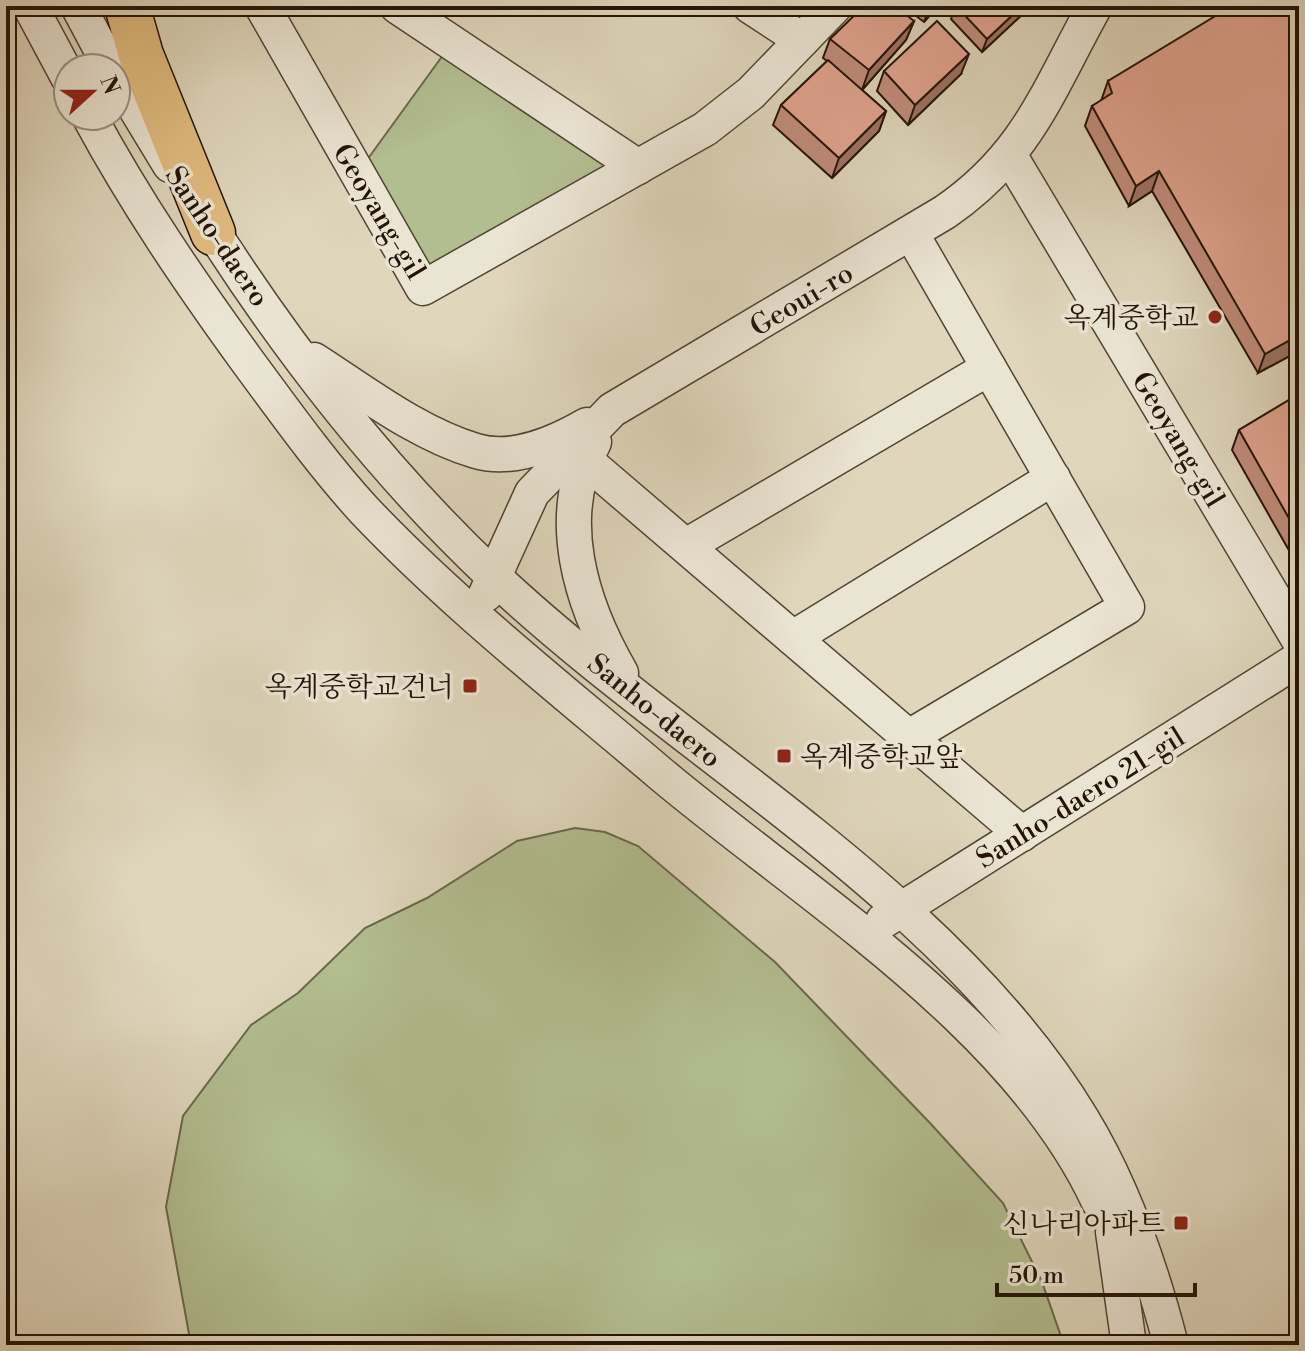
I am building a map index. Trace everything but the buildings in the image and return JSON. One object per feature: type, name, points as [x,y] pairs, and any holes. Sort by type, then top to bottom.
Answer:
[{"type":"highway","points":[[127,6],[141,55],[213,233]]},
{"type":"street","points":[[30,6],[55,52]]},
{"type":"street","points":[[78,6],[102,52]]},
{"type":"street","name":"Geoyang-gil","points":[[262,6],[423,288],[705,129],[751,93],[835,6]]},
{"type":"street","points":[[397,6],[638,167]]},
{"type":"street","points":[[750,6],[802,40]]},
{"type":"street","name":"Geoui-ro","points":[[477,617],[492,576],[532,493],[612,410],[970,195],[1010,156],[1039,113],[1092,7]]},
{"type":"street","name":"Sanho-daero","points":[[132,102],[213,233],[296,349],[409,491],[492,576],[901,909],[1002,1012],[1082,1119],[1121,1196],[1148,1268],[1171,1345]]},
{"type":"street","name":"Sanho-daero","points":[[98,132],[133,197],[288,416],[363,508],[477,617],[665,777],[966,1023],[1007,1066],[1064,1139],[1088,1178],[1113,1232],[1152,1345]]},
{"type":"street","name":"Geoyang-gil","points":[[1010,156],[1299,640]]},
{"type":"street","points":[[909,737],[1127,607],[911,233]]},
{"type":"street","points":[[296,349],[408,419],[477,452],[513,453],[549,443],[612,410]]},
{"type":"street","points":[[686,546],[989,368]]},
{"type":"street","points":[[612,410],[586,461],[573,519],[576,558],[601,639],[631,690]]},
{"type":"street","points":[[586,461],[1022,834]]},
{"type":"street","points":[[793,638],[1053,478]]},
{"type":"street","name":"Sanho-daero 21-gil","points":[[861,935],[1299,659]]},
{"type":"street","points":[[1121,1196],[1170,1282],[1194,1345]]},
{"type":"street","points":[[1113,1232],[1129,1345]]},
{"type":"green space","points":[[451,44],[631,167],[424,282],[359,171]]},
{"type":"green space","points":[[575,828],[605,832],[638,846],[775,962],[930,1123],[1003,1203],[1042,1282],[1064,1345],[191,1345],[166,1207],[183,1116],[251,1025],[298,993],[365,928],[427,898],[517,841]]},
{"type":"place","name":"옥계중학교","points":[[1215,317]]},
{"type":"place","name":"옥계중학교건너","points":[[470,686]]},
{"type":"place","name":"옥계중학교앞","points":[[784,756]]},
{"type":"place","name":"신나리아파트","points":[[1181,1223]]}]
